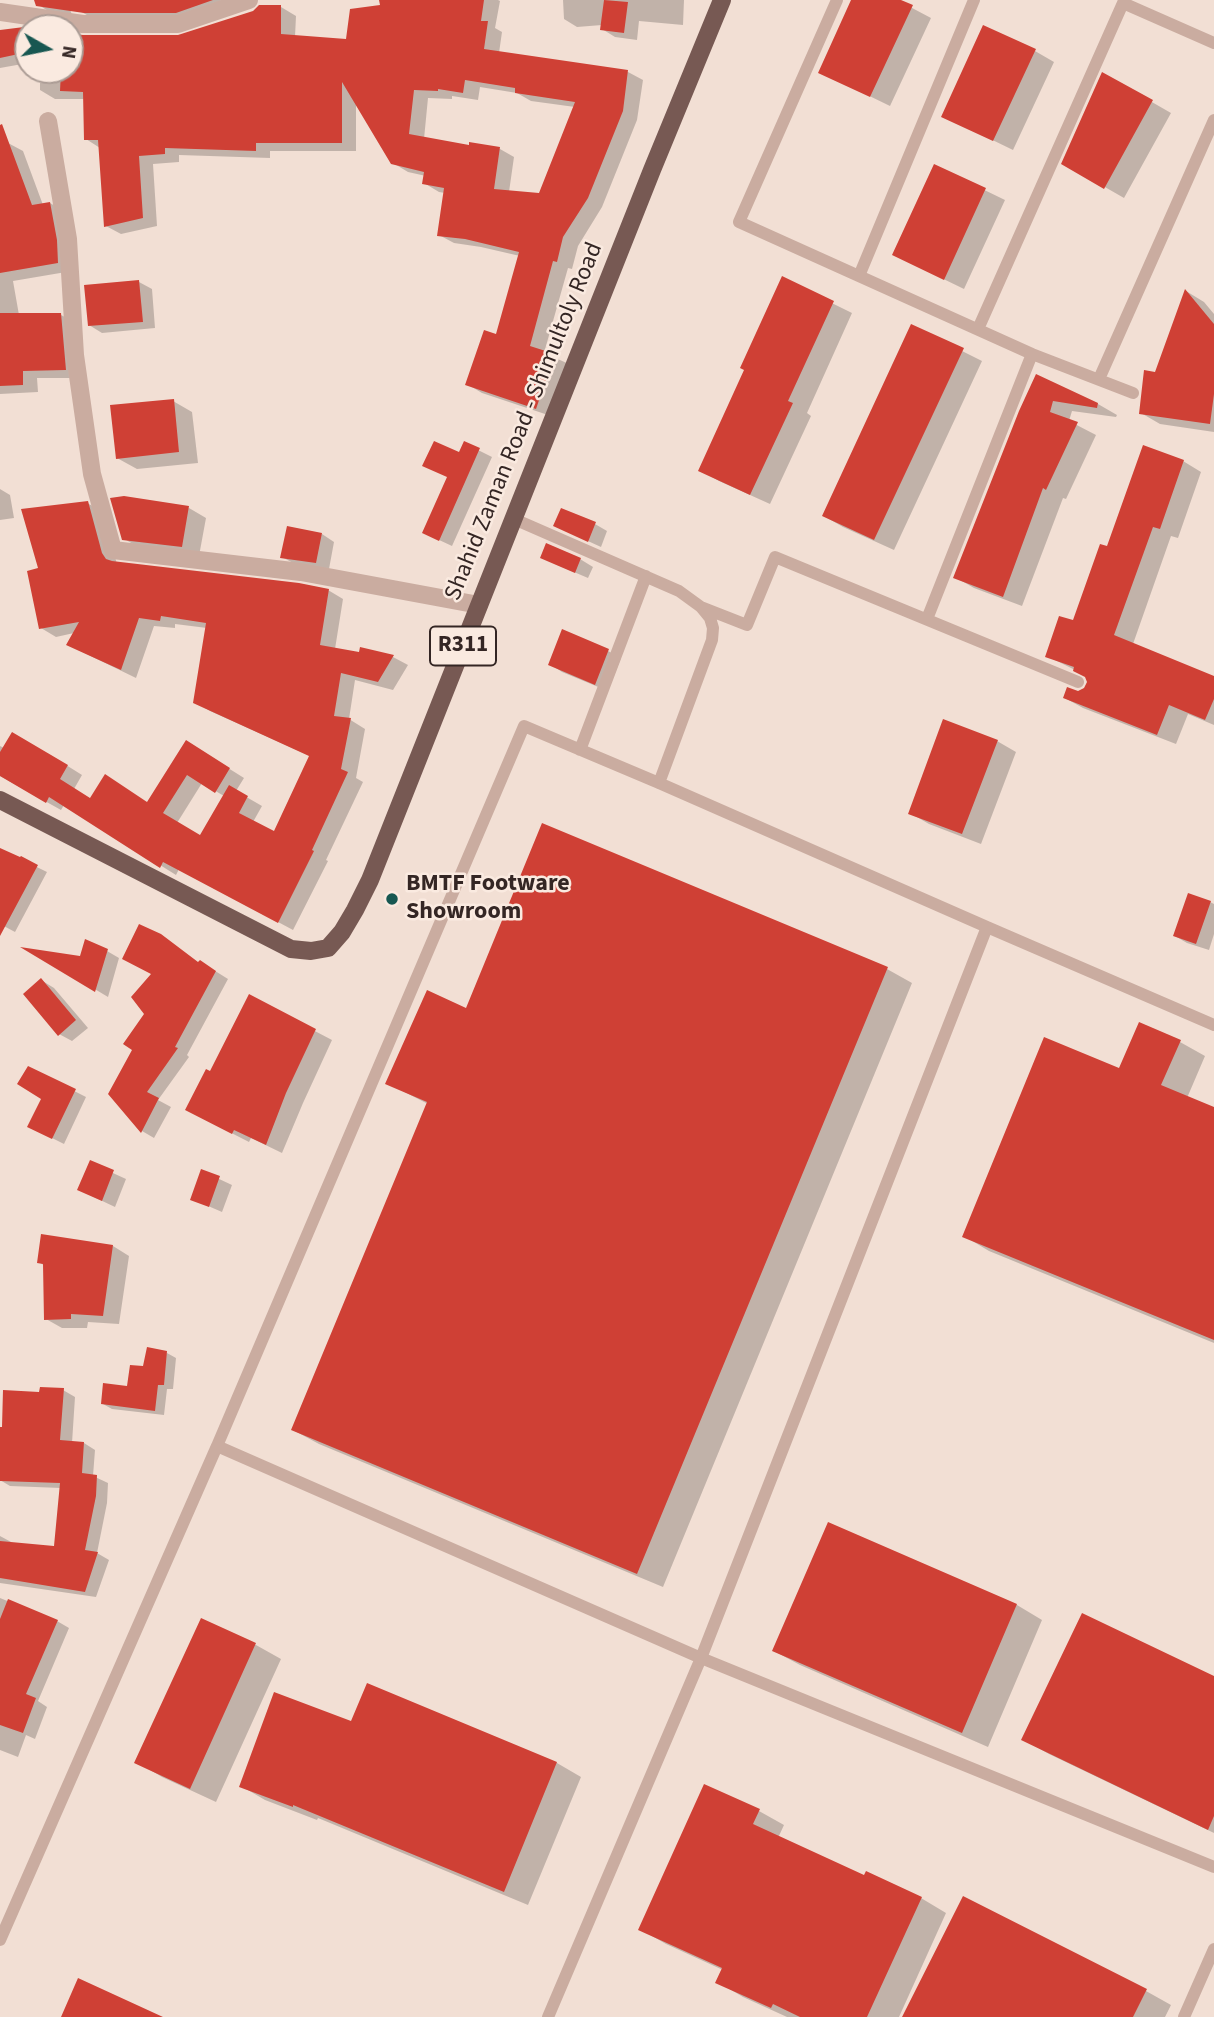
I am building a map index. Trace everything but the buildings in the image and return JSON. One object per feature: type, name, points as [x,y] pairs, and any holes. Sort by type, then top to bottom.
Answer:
[{"type":"main road","name":"Shahid Zaman Road - Shimultoly Road","points":[[0,800],[291,949],[311,951],[328,948],[342,932],[370,880],[722,0]]},
{"type":"street","points":[[0,12],[83,24],[178,24],[249,0]]},
{"type":"street","points":[[48,121],[68,239],[75,355],[92,474],[113,550],[301,572],[480,605]]},
{"type":"lane","points":[[837,0],[739,222],[1032,354],[1133,393]]},
{"type":"lane","points":[[859,276],[974,0]]},
{"type":"lane","points":[[978,329],[1121,1],[1214,43]]},
{"type":"lane","points":[[1099,379],[1214,120]]},
{"type":"lane","points":[[926,619],[1032,354]]},
{"type":"lane","points":[[514,519],[679,591],[701,607],[747,625],[775,557],[1079,682]]},
{"type":"lane","points":[[580,750],[646,576]]},
{"type":"lane","points":[[659,783],[712,640],[710,618],[701,607]]},
{"type":"lane","points":[[0,1940],[217,1446],[524,726],[1214,1026]]},
{"type":"lane","points":[[548,2017],[701,1658],[987,927]]},
{"type":"lane","points":[[217,1446],[701,1658],[1214,1867]]},
{"type":"lane","points":[[1184,2017],[1214,1949]]},
{"type":"place","name":"BMTF Footware Showroom","points":[[392,899]]}]
